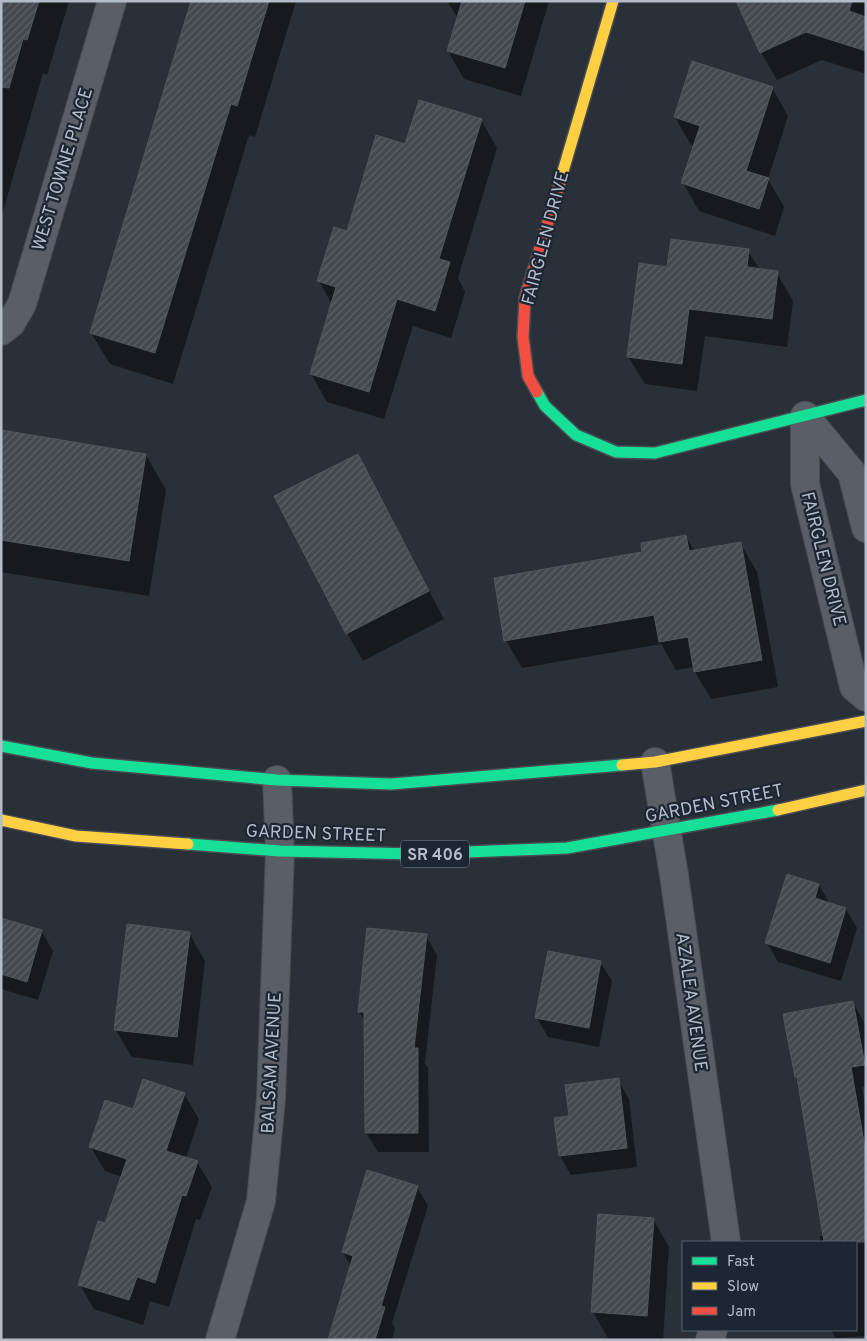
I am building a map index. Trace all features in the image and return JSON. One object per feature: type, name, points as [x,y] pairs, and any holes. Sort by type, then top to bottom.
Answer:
[{"type":"main road","name":"FAIRGLEN DRIVE","points":[[613,1],[525,298],[523,337],[528,376],[545,406],[576,435],[616,452],[655,453],[866,400]]},
{"type":"main road","points":[[1,746],[92,763],[277,780],[391,784],[655,762],[866,721]]},
{"type":"main road","name":"GARDEN STREET","points":[[1,820],[76,836],[280,850],[418,854],[567,848],[783,809],[866,790]]},
{"type":"street","name":"WEST TOWNE PLACE","points":[[1,331],[11,323],[22,304],[112,1]]},
{"type":"street","points":[[805,416],[852,473],[866,528]]},
{"type":"street","name":"FAIRGLEN DRIVE","points":[[805,416],[805,484],[854,687],[866,696]]},
{"type":"street","name":"AZALEA AVENUE","points":[[655,762],[667,830],[726,1241]]},
{"type":"street","name":"BALSAM AVENUE","points":[[220,1340],[260,1201],[272,1099],[280,850],[277,780]]},
{"type":"building","points":[[1,1],[39,1],[27,40],[23,39],[9,88],[1,87]]},
{"type":"building","points":[[191,1],[269,1],[237,106],[231,104],[155,353],[90,333]]},
{"type":"building","points":[[462,1],[525,1],[505,68],[447,51]]},
{"type":"building","points":[[736,1],[852,1],[849,11],[866,17],[866,51],[806,32],[760,53]]},
{"type":"building","points":[[692,61],[773,87],[746,171],[769,178],[759,209],[681,183],[700,126],[674,117]]},
{"type":"building","points":[[419,100],[482,119],[439,259],[450,262],[435,311],[397,299],[369,392],[310,374],[336,287],[317,281],[334,227],[347,231],[376,135],[405,144]]},
{"type":"building","points":[[671,239],[749,249],[747,267],[778,271],[772,319],[689,309],[682,364],[627,357],[639,263],[667,267]]},
{"type":"building","points":[[1,430],[146,454],[129,561],[1,540]]},
{"type":"building","points":[[358,454],[429,591],[346,634],[274,496]]},
{"type":"building","points":[[686,535],[689,551],[741,542],[762,660],[694,672],[688,637],[659,642],[654,615],[504,641],[494,578],[642,552],[641,543]]},
{"type":"building","points":[[787,874],[819,884],[815,898],[846,908],[830,963],[765,943]]},
{"type":"building","points":[[1,918],[42,930],[27,982],[1,974]]},
{"type":"building","points":[[127,924],[190,932],[177,1037],[114,1030]]},
{"type":"building","points":[[367,928],[427,934],[414,1048],[418,1048],[418,1133],[365,1133],[364,1012],[358,1012]]},
{"type":"building","points":[[548,951],[601,961],[589,1028],[535,1018]]},
{"type":"building","points":[[853,1001],[865,1065],[851,1067],[866,1154],[866,1242],[824,1241],[797,1077],[795,1077],[783,1014]]},
{"type":"building","points":[[619,1078],[627,1148],[559,1156],[554,1118],[569,1116],[565,1085]]},
{"type":"building","points":[[143,1079],[185,1093],[166,1151],[198,1161],[186,1196],[182,1195],[155,1283],[137,1277],[129,1300],[78,1285],[98,1221],[105,1223],[127,1159],[89,1147],[105,1100],[133,1109]]},
{"type":"building","points":[[367,1170],[418,1186],[381,1306],[385,1307],[375,1340],[328,1340],[353,1256],[342,1252]]},
{"type":"building","points":[[598,1214],[654,1218],[647,1316],[591,1312]]},
{"type":"traffic: fast","points":[[537,392],[545,406],[576,435],[616,452],[655,453],[866,400]]},
{"type":"traffic: fast","points":[[1,746],[92,763],[277,780],[391,784],[622,765]]},
{"type":"traffic: fast","points":[[188,844],[280,851],[418,854],[567,848],[778,810]]},
{"type":"traffic: slow","points":[[559,185],[613,1]]},
{"type":"traffic: slow","points":[[622,765],[655,762],[866,721]]},
{"type":"traffic: slow","points":[[778,810],[866,790]]},
{"type":"traffic: slow","points":[[1,820],[76,836],[188,844]]},
{"type":"traffic: jam","points":[[537,392],[528,376],[523,337],[525,298],[559,185]]}]
